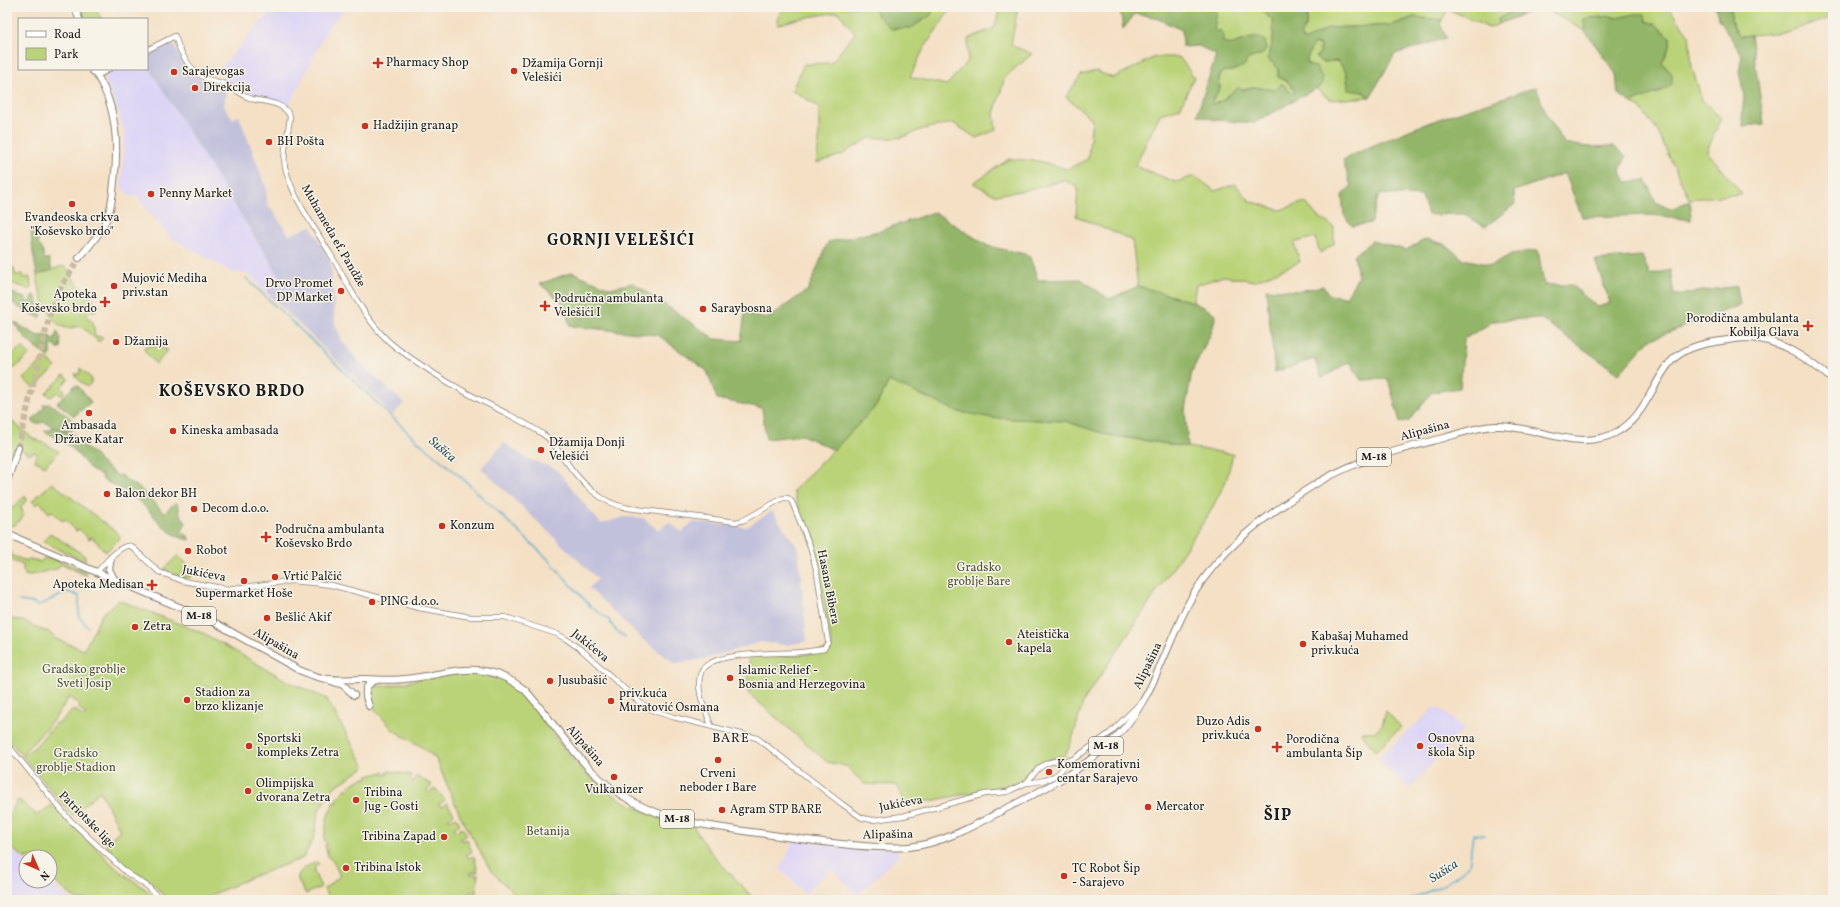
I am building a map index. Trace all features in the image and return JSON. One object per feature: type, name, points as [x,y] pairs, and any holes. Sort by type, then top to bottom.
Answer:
[{"type":"main road","points":[[75,7],[79,18]]},
{"type":"main road","points":[[93,70],[99,73],[107,70]]},
{"type":"main road","points":[[79,258],[95,239],[108,215],[116,171],[117,134],[112,112],[102,85],[93,70]]},
{"type":"main road","points":[[102,85],[107,70]]},
{"type":"main road","name":"Alipašina","points":[[7,534],[226,628],[299,670],[324,678],[378,680],[405,679],[461,669],[496,673],[516,683],[525,690],[576,756],[593,774],[622,795],[648,809],[672,818],[724,828],[851,846],[912,847],[934,842],[956,834],[1057,782],[1078,768],[1113,740],[1131,719],[1144,698],[1192,597],[1212,567],[1250,530],[1302,492],[1331,474],[1360,462],[1480,428],[1503,426],[1519,428],[1584,441],[1611,436],[1634,420],[1669,363],[1685,350],[1702,344],[1747,338],[1778,344],[1815,365],[1833,380]]},
{"type":"main road","points":[[7,481],[18,448]]},
{"type":"main road","points":[[111,558],[109,569],[114,579]]},
{"type":"main road","points":[[324,678],[343,685],[354,694]]},
{"type":"main road","points":[[368,706],[365,696],[365,689],[368,684],[378,680]]},
{"type":"street","name":"Muhameda ef. Pandže","points":[[148,49],[174,36],[186,60],[200,75],[226,85],[250,98],[283,107],[290,116],[284,154],[285,166],[290,180],[306,213],[360,304],[379,331],[396,347],[410,357],[465,392],[521,420],[545,435],[554,444]]},
{"type":"street","name":"Hasana Bibera","points":[[554,444],[565,461],[590,490],[600,498],[617,506],[736,522],[744,520],[783,498],[788,498],[792,502],[810,546],[817,573],[828,642],[827,645],[824,649],[802,652],[749,654],[712,662],[706,665],[701,671],[699,687],[710,725]]},
{"type":"street","name":"Jukićeva","points":[[97,572],[123,547],[128,545],[131,546],[159,572],[170,577],[220,588],[227,589],[290,581],[305,582],[331,585],[420,608],[464,616],[505,617],[566,639],[583,651],[639,702],[654,711],[683,720],[710,725],[757,738],[862,818],[873,820],[903,816],[985,794],[1004,793],[1026,783],[1053,777],[1062,771],[1065,762]]},
{"type":"street","name":"Jukićeva","points":[[1026,783],[1039,768],[1047,763],[1055,761],[1065,762],[1075,758],[1094,746],[1144,698]]},
{"type":"street","name":"Patriotske lige","points":[[7,744],[68,818],[127,873],[147,886],[161,900]]},
{"type":"shaded area","points":[[277,7],[338,7],[343,11],[328,28],[289,106],[243,92],[218,71],[263,19]]},
{"type":"shaded area","points":[[173,43],[183,62],[200,78],[226,91],[224,106],[233,119],[239,116],[266,187],[267,203],[289,235],[311,226],[331,263],[335,324],[343,342],[358,361],[404,403],[393,415],[266,292],[281,279],[148,67],[148,52],[164,44]]},
{"type":"shaded area","points":[[148,67],[281,279],[266,292],[247,273],[234,273],[170,237],[136,196],[129,196],[121,186],[124,135],[118,111],[105,82],[106,75],[113,70],[148,70]]},
{"type":"shaded area","points":[[504,443],[528,459],[556,469],[601,524],[624,517],[643,518],[658,530],[669,522],[682,532],[693,522],[747,527],[772,511],[798,548],[807,641],[787,645],[760,642],[706,659],[674,663],[641,638],[589,588],[598,579],[481,468]]},
{"type":"shaded area","name":"Osnovna škola Šip","points":[[1434,708],[1440,709],[1463,727],[1463,730],[1409,789],[1377,759]]},
{"type":"shaded area","points":[[794,840],[895,849],[900,854],[858,895],[831,868],[805,894],[780,869]]},
{"type":"shaded area","points":[[7,847],[18,855],[18,889],[58,889],[71,900],[7,900]]},
{"type":"green space","points":[[79,7],[94,7],[101,18],[83,18]]},
{"type":"green space","points":[[781,7],[874,7],[878,16],[930,15],[933,7],[952,7],[924,48],[910,77],[947,85],[968,60],[968,39],[994,28],[1000,7],[1018,7],[1011,45],[1032,54],[1005,77],[994,114],[996,130],[976,138],[953,123],[923,129],[900,138],[870,138],[841,155],[816,163],[819,141],[819,107],[792,90],[804,64],[831,63],[855,33],[838,12],[797,19],[777,25]]},
{"type":"green space","points":[[874,7],[933,7],[931,15],[911,28],[891,29],[878,16]]},
{"type":"green space","points":[[1120,7],[1207,7],[1209,10],[1217,11],[1214,29],[1217,32],[1221,30],[1224,36],[1222,41],[1229,45],[1253,38],[1265,41],[1266,49],[1263,54],[1248,59],[1244,66],[1232,71],[1223,71],[1219,78],[1220,88],[1211,104],[1219,102],[1239,87],[1242,90],[1253,87],[1276,90],[1282,83],[1289,91],[1294,93],[1295,90],[1287,81],[1278,77],[1278,68],[1267,59],[1273,40],[1273,20],[1268,17],[1266,12],[1257,7],[1313,7],[1307,16],[1306,26],[1300,35],[1304,41],[1328,28],[1392,25],[1414,17],[1442,20],[1440,24],[1447,38],[1395,54],[1370,97],[1363,92],[1348,90],[1347,74],[1338,61],[1322,62],[1316,58],[1320,52],[1320,45],[1313,44],[1307,59],[1308,65],[1316,67],[1322,77],[1322,85],[1254,123],[1216,120],[1197,115],[1216,55],[1199,46],[1183,47],[1182,30],[1154,17],[1135,14],[1123,29]]},
{"type":"green space","points":[[1207,7],[1234,7],[1237,11],[1241,7],[1257,7],[1273,19],[1273,40],[1267,59],[1276,66],[1278,77],[1287,81],[1295,90],[1294,93],[1279,88],[1276,90],[1269,90],[1250,87],[1232,93],[1221,101],[1210,104],[1220,88],[1219,78],[1223,71],[1232,71],[1247,59],[1263,54],[1240,42],[1229,45],[1222,41],[1221,30],[1217,32],[1214,29],[1217,11],[1209,10]]},
{"type":"green space","points":[[1313,7],[1517,7],[1498,19],[1499,24],[1489,28],[1448,9],[1442,20],[1414,17],[1392,25],[1328,28],[1304,41],[1300,35],[1306,26],[1307,16]]},
{"type":"green space","points":[[1517,7],[1541,7],[1499,24],[1498,19]]},
{"type":"green space","points":[[1541,7],[1555,7],[1554,14]]},
{"type":"green space","points":[[1555,7],[1668,7],[1689,35],[1692,67],[1702,100],[1721,118],[1707,151],[1742,194],[1689,199],[1656,128],[1639,107],[1632,103],[1643,97],[1662,92],[1672,74],[1662,63],[1670,46],[1670,37],[1655,24],[1646,21],[1635,14],[1617,18],[1610,16],[1584,19],[1585,31],[1554,14]]},
{"type":"green space","points":[[1715,7],[1738,7],[1731,8],[1731,20],[1734,27],[1741,36],[1751,35],[1764,124],[1743,126],[1742,119],[1744,94],[1739,72],[1742,56],[1718,17]]},
{"type":"green space","points":[[1833,7],[1833,17],[1786,32],[1741,36],[1732,24],[1731,16],[1731,8]]},
{"type":"green space","points":[[1635,14],[1645,14],[1646,21],[1655,24],[1670,37],[1670,46],[1662,63],[1672,74],[1672,84],[1657,93],[1632,103],[1618,94],[1616,74],[1585,31],[1584,19],[1610,16],[1617,18]]},
{"type":"green space","points":[[1312,44],[1320,45],[1321,52],[1317,59],[1322,62],[1338,61],[1347,74],[1347,82],[1370,97],[1331,100],[1316,89],[1322,85],[1308,65],[1307,59]]},
{"type":"green space","points":[[1155,57],[1179,57],[1194,77],[1180,108],[1160,114],[1135,166],[1176,182],[1195,176],[1215,191],[1235,184],[1250,201],[1280,210],[1305,202],[1317,216],[1334,227],[1334,244],[1320,253],[1315,237],[1294,243],[1300,262],[1254,281],[1224,276],[1196,285],[1193,302],[1138,286],[1132,240],[1076,216],[1078,188],[1064,180],[1033,189],[995,195],[973,183],[1009,159],[1039,161],[1067,169],[1088,159],[1092,119],[1066,97],[1081,75],[1096,71],[1113,78]]},
{"type":"green space","points":[[1536,87],[1546,114],[1565,144],[1589,147],[1614,146],[1626,157],[1620,170],[1626,182],[1646,180],[1656,202],[1670,209],[1690,201],[1691,220],[1652,215],[1582,217],[1565,173],[1514,191],[1515,204],[1485,227],[1464,214],[1428,215],[1422,196],[1379,194],[1371,223],[1352,226],[1344,215],[1342,195],[1351,186],[1343,160],[1414,128]]},
{"type":"green space","points":[[934,212],[988,246],[1029,255],[1038,280],[1081,279],[1109,299],[1138,286],[1193,302],[1216,314],[1212,331],[1192,371],[1185,410],[1188,447],[1108,435],[1065,421],[993,418],[959,412],[889,381],[876,406],[834,450],[802,435],[766,439],[762,408],[717,399],[707,371],[658,335],[570,326],[564,304],[540,284],[572,272],[610,288],[633,283],[715,339],[741,341],[745,313],[768,318],[808,290],[828,242],[879,231]]},
{"type":"green space","points":[[34,229],[38,232],[38,244],[42,248],[44,259],[49,259],[52,270],[37,275],[31,230]]},
{"type":"green space","points":[[1426,239],[1444,244],[1463,259],[1492,265],[1511,254],[1538,250],[1544,285],[1571,285],[1598,307],[1610,303],[1595,260],[1642,256],[1650,275],[1670,270],[1674,295],[1737,286],[1740,305],[1649,340],[1619,374],[1540,318],[1494,321],[1464,339],[1460,388],[1432,392],[1409,421],[1400,422],[1388,379],[1361,380],[1350,362],[1322,378],[1314,359],[1275,372],[1266,289],[1299,291],[1323,286],[1329,295],[1346,297],[1358,277],[1354,255],[1372,241],[1406,250]]},
{"type":"green space","points":[[62,266],[67,268],[76,283],[99,306],[94,312],[92,310],[86,316],[93,322],[95,336],[103,337],[99,342],[82,327],[78,326],[67,328],[61,326],[50,314],[42,298],[37,275]]},
{"type":"green space","points":[[7,267],[14,268],[15,275],[22,274],[23,278],[30,277],[31,286],[29,291],[26,288],[7,282]]},
{"type":"green space","points":[[7,291],[12,291],[12,294],[26,298],[25,302],[30,302],[32,296],[35,295],[42,315],[40,318],[16,306],[12,302],[9,306],[7,306]]},
{"type":"green space","points":[[14,322],[38,336],[50,335],[50,338],[55,339],[57,331],[60,339],[60,348],[57,349],[56,345],[51,345],[51,355],[49,357],[29,342]]},
{"type":"green space","points":[[22,346],[29,355],[14,369],[7,360]]},
{"type":"green space","points":[[154,346],[168,350],[156,364],[145,351],[144,347]]},
{"type":"green space","points":[[46,358],[56,367],[34,388],[23,379]]},
{"type":"green space","points":[[80,368],[91,378],[91,383],[87,387],[76,377],[75,374],[80,374]]},
{"type":"green space","points":[[64,375],[69,379],[61,387],[65,391],[62,396],[57,392],[51,397],[46,393]]},
{"type":"green space","name":"Gradsko groblje Bare","points":[[889,381],[993,418],[1065,421],[1108,435],[1233,454],[1226,481],[1209,514],[1084,700],[1066,755],[1063,758],[1061,755],[1032,767],[1023,779],[1011,785],[930,801],[905,803],[897,785],[864,784],[846,766],[827,762],[748,693],[749,654],[791,656],[822,651],[832,647],[817,560],[793,491],[876,406]]},
{"type":"green space","points":[[74,386],[78,386],[91,402],[74,416],[57,403]]},
{"type":"green space","points":[[49,404],[68,416],[78,425],[73,430],[68,431],[52,427],[44,422],[36,424],[32,421],[44,408],[43,405]]},
{"type":"green space","points":[[8,418],[32,438],[59,452],[45,466],[34,460],[37,454],[35,452],[30,454],[18,448],[13,449],[11,455],[7,454]]},
{"type":"green space","points":[[53,429],[74,434],[84,447],[94,454],[100,462],[118,476],[122,475],[125,479],[143,491],[147,499],[149,497],[164,513],[176,502],[179,507],[179,512],[186,523],[181,532],[187,535],[190,540],[181,538],[166,529],[135,498],[102,479],[103,476],[91,470],[73,449],[64,442],[44,431]]},
{"type":"green space","points":[[52,483],[119,534],[120,538],[106,552],[92,537],[89,539],[79,529],[76,531],[65,519],[62,521],[52,511],[49,513],[40,502],[36,505],[32,501]]},
{"type":"green space","points":[[25,496],[27,499],[21,507],[24,516],[14,526],[7,524],[7,513]]},
{"type":"green space","points":[[50,533],[85,556],[85,561],[43,542]]},
{"type":"green space","points":[[7,549],[11,551],[10,555],[27,561],[31,559],[40,562],[44,558],[53,558],[85,571],[87,576],[62,564],[56,569],[26,576],[23,571],[23,565],[7,559]]},
{"type":"green space","points":[[178,555],[191,569],[191,577],[182,578],[164,569]]},
{"type":"green space","name":"Sportski kompleks Zetra","points":[[119,600],[205,634],[289,682],[327,699],[365,767],[334,787],[319,810],[314,838],[303,858],[252,877],[200,900],[167,900],[150,880],[127,869],[105,844],[120,830],[100,791],[73,816],[22,756],[35,747],[51,728],[54,727],[54,724],[59,723],[72,711],[77,711],[84,717],[86,715],[78,707],[80,704],[69,697],[53,720],[21,755],[7,737],[7,618],[23,621],[48,631],[56,639],[84,650],[102,614]]},
{"type":"green space","name":"Betanija","points":[[461,672],[490,675],[504,680],[512,685],[526,698],[566,751],[591,778],[620,799],[643,811],[694,827],[714,856],[755,900],[520,900],[491,871],[460,815],[436,759],[422,747],[393,730],[368,701],[369,687],[392,685]]},
{"type":"green space","points":[[1386,711],[1401,727],[1375,751],[1361,732],[1374,732],[1382,725]]},
{"type":"green space","points":[[390,771],[412,775],[410,780],[413,782],[416,776],[432,785],[427,791],[429,793],[435,788],[445,800],[439,804],[441,807],[447,803],[454,814],[448,819],[450,820],[456,817],[460,824],[454,828],[456,831],[462,827],[467,835],[460,839],[462,841],[467,839],[472,852],[467,854],[468,858],[474,856],[478,872],[470,872],[470,874],[478,875],[476,893],[469,892],[468,895],[476,897],[475,900],[353,900],[350,896],[329,900],[324,889],[340,876],[332,859],[328,856],[325,845],[327,845],[324,840],[327,818],[334,802],[337,803],[337,799],[346,788],[348,790],[350,788],[349,786],[364,777],[367,779],[367,776],[384,772],[383,775],[387,775],[387,772]]},
{"type":"green space","points":[[19,800],[37,815],[52,805],[118,870],[147,890],[157,900],[77,900],[58,885],[58,849],[18,849],[18,853],[7,845],[7,819]]},
{"type":"green space","points":[[317,862],[319,864],[315,867],[314,872],[321,887],[306,894],[299,883],[299,873],[304,868]]},
{"type":"waterway","name":"Sušica","points":[[246,278],[414,438],[461,477],[549,560],[590,606],[608,619],[616,631],[625,637]]},
{"type":"waterway","points":[[19,601],[34,603],[37,606],[68,592],[79,596],[79,617],[88,627]]},
{"type":"waterway","name":"Sušica","points":[[1410,900],[1445,884],[1469,866],[1473,834],[1484,835]]},
{"type":"tunnel","points":[[18,448],[51,309],[58,292],[79,258]]},
{"type":"place","name":"Pharmacy Shop","points":[[378,63]]},
{"type":"place","name":"Džamija Gornji Velešići","points":[[514,71]]},
{"type":"place","name":"Sarajevogas","points":[[174,72]]},
{"type":"place","name":"Direkcija","points":[[195,88]]},
{"type":"place","name":"Hadžijin granap","points":[[365,126]]},
{"type":"place","name":"BH Pošta","points":[[269,142]]},
{"type":"place","name":"Penny Market","points":[[151,194]]},
{"type":"place","name":"Evanđeoska crkva \"Koševsko brdo\"","points":[[72,204]]},
{"type":"place","name":"Mujović Mediha priv.stan","points":[[114,286]]},
{"type":"place","name":"Drvo Promet DP Market","points":[[341,291]]},
{"type":"place","name":"Apoteka Koševsko brdo","points":[[105,302]]},
{"type":"place","name":"Područna ambulanta Velešići I","points":[[545,306]]},
{"type":"place","name":"Saraybosna","points":[[703,309]]},
{"type":"place","name":"Porodična ambulanta Kobilja Glava","points":[[1808,326]]},
{"type":"place","name":"Džamija","points":[[116,342]]},
{"type":"place","name":"Ambasada Države Katar","points":[[89,413]]},
{"type":"place","name":"Kineska ambasada","points":[[173,431]]},
{"type":"place","name":"Džamija Donji Velešići","points":[[541,450]]},
{"type":"place","name":"Balon dekor BH","points":[[107,494]]},
{"type":"place","name":"Decom d.o.o.","points":[[194,509]]},
{"type":"place","name":"Konzum","points":[[442,526]]},
{"type":"place","name":"Područna ambulanta Koševsko Brdo","points":[[266,537]]},
{"type":"place","name":"Robot","points":[[188,551]]},
{"type":"place","name":"Vrtić Palčić","points":[[275,577]]},
{"type":"place","name":"Supermarket Hoše","points":[[244,581]]},
{"type":"place","name":"Apoteka Medisan","points":[[152,585]]},
{"type":"place","name":"PING d.o.o.","points":[[372,602]]},
{"type":"place","name":"Bešlić Akif","points":[[267,618]]},
{"type":"place","name":"Zetra","points":[[135,627]]},
{"type":"place","name":"Ateistička kapela","points":[[1009,642]]},
{"type":"place","name":"Kabašaj Muhamed priv.kuća","points":[[1303,644]]},
{"type":"place","name":"Islamic Relief - Bosnia and Herzegovina","points":[[730,678]]},
{"type":"place","name":"Jusubašić","points":[[550,681]]},
{"type":"place","name":"Stadion za brzo klizanje","points":[[187,700]]},
{"type":"place","name":"priv.kuća Muratović Osmana","points":[[611,701]]},
{"type":"place","name":"Đuzo Adis priv.kuća","points":[[1258,729]]},
{"type":"place","name":"Sportski kompleks Zetra","points":[[249,746]]},
{"type":"place","name":"Osnovna škola Šip","points":[[1420,746]]},
{"type":"place","name":"Porodična ambulanta Šip","points":[[1277,747]]},
{"type":"place","name":"Crveni neboder 1 Bare","points":[[718,760]]},
{"type":"place","name":"Komemorativni centar Sarajevo","points":[[1049,772]]},
{"type":"place","name":"Vulkanizer","points":[[614,777]]},
{"type":"place","name":"Olimpijska dvorana Zetra","points":[[248,791]]},
{"type":"place","name":"Tribina Jug - Gosti","points":[[356,800]]},
{"type":"place","name":"Mercator","points":[[1148,807]]},
{"type":"place","name":"Agram STP BARE","points":[[722,810]]},
{"type":"place","name":"Tribina Zapad","points":[[444,837]]},
{"type":"place","name":"Tribina Istok","points":[[346,868]]},
{"type":"place","name":"TC Robot Šip - Sarajevo","points":[[1064,876]]},
{"type":"district","name":"GORNJI VELEŠIĆI","points":[[621,241]]},
{"type":"district","name":"KOŠEVSKO BRDO","points":[[232,392]]},
{"type":"district","name":"BARE","points":[[731,739]]},
{"type":"district","name":"ŠIP","points":[[1278,816]]},
{"type":"park label","name":"Gradsko groblje Sveti Josip","points":[[84,677]]},
{"type":"park label","name":"Gradsko groblje Stadion","points":[[76,761]]}]
